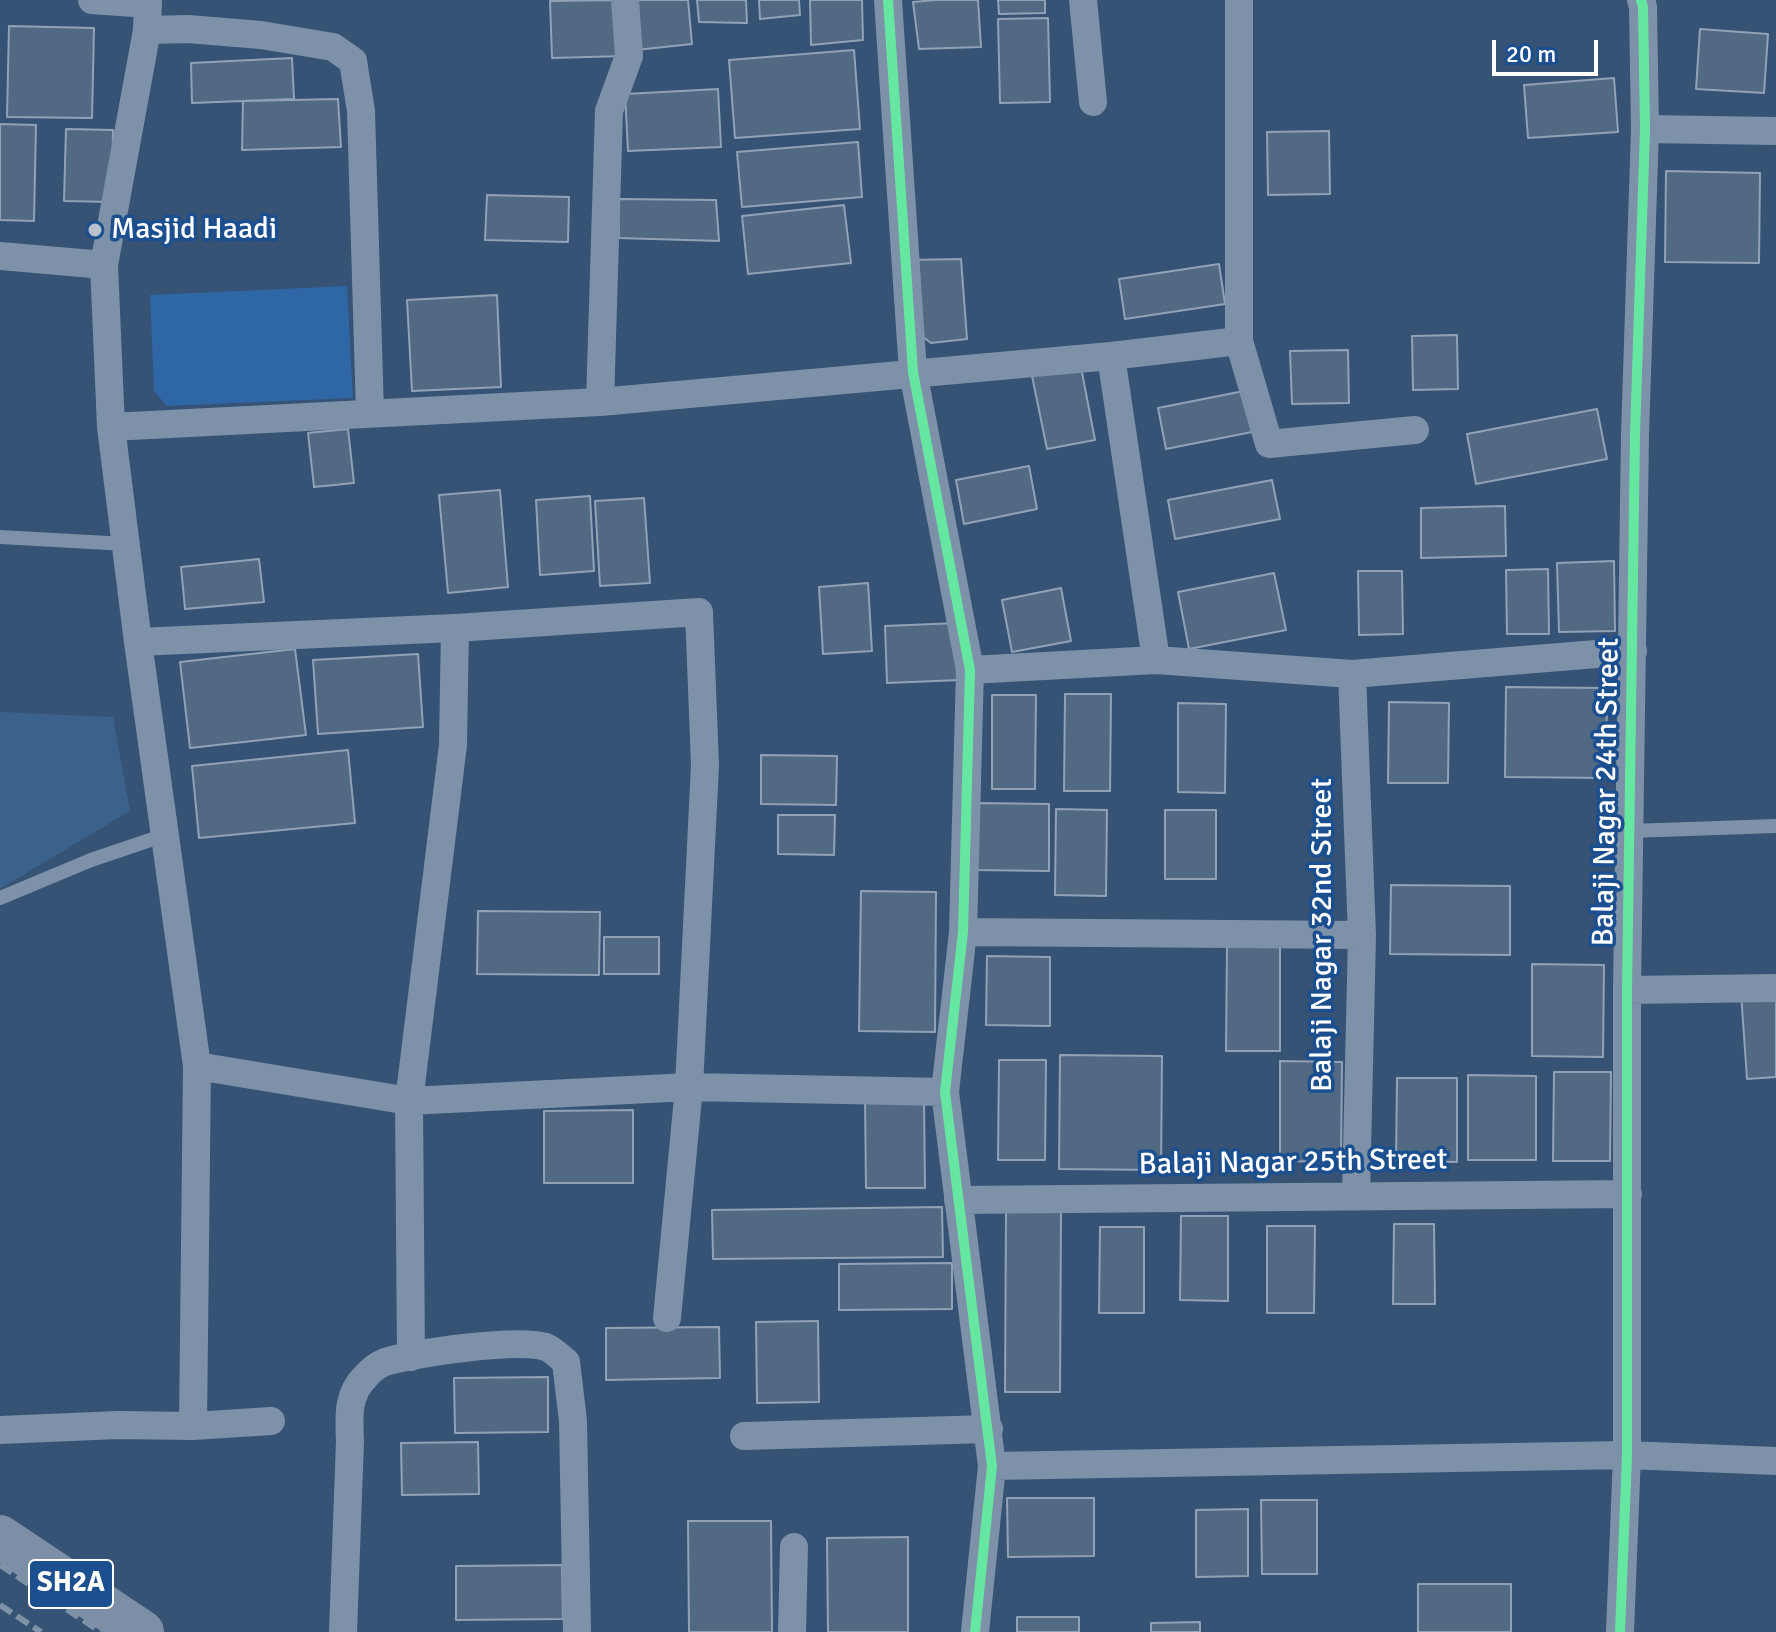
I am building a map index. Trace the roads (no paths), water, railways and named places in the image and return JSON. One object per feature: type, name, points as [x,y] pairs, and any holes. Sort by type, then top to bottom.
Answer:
[{"type":"main road","name":"SH2A","points":[[0,1537],[142,1632]]},
{"type":"street","points":[[92,0],[148,11],[188,29],[261,35],[333,47],[353,61],[361,111],[370,413]]},
{"type":"street","points":[[600,402],[609,111],[629,56],[625,0]]},
{"type":"street","points":[[888,0],[913,372],[970,670],[963,932],[945,1092],[992,1466],[975,1632]]},
{"type":"street","points":[[1083,0],[1093,102]]},
{"type":"street","points":[[1239,0],[1239,341],[1269,444],[1415,430]]},
{"type":"street","name":"Balaji Nagar 24th Street","points":[[1620,1632],[1627,1455],[1627,990],[1635,434],[1645,129],[1641,0]]},
{"type":"street","points":[[148,11],[104,265],[111,427],[197,1066],[193,1426]]},
{"type":"street","points":[[1645,129],[1776,131]]},
{"type":"street","points":[[0,256],[104,265]]},
{"type":"street","points":[[111,427],[600,402],[1111,356],[1239,341]]},
{"type":"street","points":[[1111,356],[1156,660]]},
{"type":"street","points":[[138,642],[455,628],[699,612],[705,765],[689,1087],[667,1318]]},
{"type":"street","points":[[411,1357],[409,1101],[453,745],[455,628]]},
{"type":"street","points":[[970,670],[1156,660],[1352,674],[1633,651]]},
{"type":"street","name":"Balaji Nagar 32nd Street","points":[[1352,674],[1362,935],[1356,1195]]},
{"type":"street","points":[[963,932],[1362,935]]},
{"type":"street","points":[[1627,990],[1776,988]]},
{"type":"street","points":[[197,1066],[409,1101],[689,1087],[945,1092]]},
{"type":"street","name":"Balaji Nagar 25th Street","points":[[958,1200],[1628,1194]]},
{"type":"street","points":[[343,1632],[350,1441],[348,1412],[355,1391],[364,1377],[382,1363],[447,1350],[508,1346],[547,1347],[566,1362],[573,1421],[577,1632]]},
{"type":"street","points":[[0,1430],[118,1425],[193,1426],[271,1421]]},
{"type":"street","points":[[744,1436],[989,1429]]},
{"type":"street","points":[[992,1466],[1627,1455],[1776,1461]]},
{"type":"street","points":[[792,1632],[794,1547]]},
{"type":"lane","points":[[0,537],[126,544]]},
{"type":"lane","points":[[1630,831],[1776,826]]},
{"type":"lane","points":[[0,898],[91,860],[165,835]]},
{"type":"railway","points":[[0,1565],[101,1632]]},
{"type":"railway","points":[[0,1605],[41,1632]]},
{"type":"place","name":"Masjid Haadi","points":[[95,230]]}]
